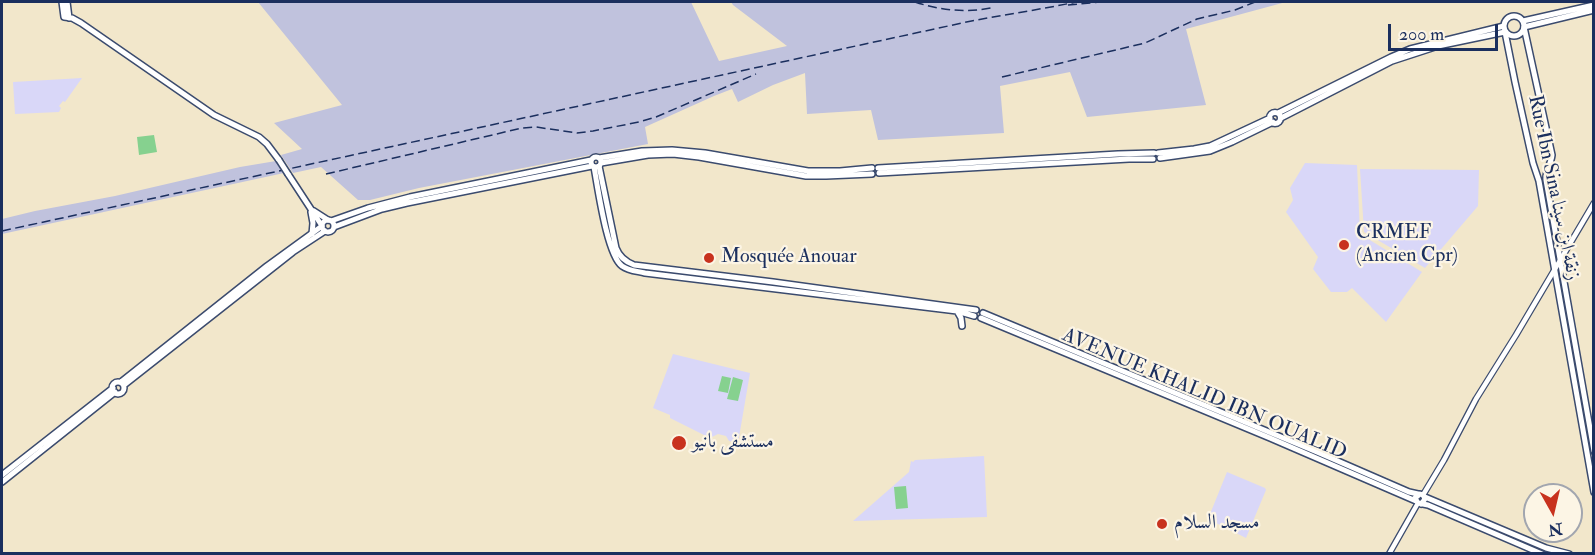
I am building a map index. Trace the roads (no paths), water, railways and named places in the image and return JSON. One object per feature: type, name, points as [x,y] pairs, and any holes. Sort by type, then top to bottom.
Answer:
[{"type":"main road","points":[[65,2],[66,17],[81,23],[214,115],[259,136],[279,160],[324,229]]},
{"type":"main road","points":[[1523,24],[1593,5]]},
{"type":"main road","points":[[1523,24],[1593,10]]},
{"type":"main road","points":[[1511,17],[1518,17],[1523,24],[1522,33],[1516,36],[1510,36],[1505,29],[1506,20],[1511,17]]},
{"type":"main road","name":"Rue Ibn Sina زنقة ابن سينا","points":[[1523,24],[1552,155],[1545,175],[1593,451]]},
{"type":"main road","points":[[1271,120],[1278,122],[1280,116],[1410,49],[1505,29]]},
{"type":"main road","name":"Rue Ibn Sina زنقة ابن سينا","points":[[1505,29],[1533,163],[1539,181],[1593,492]]},
{"type":"main road","points":[[324,229],[324,221],[331,222],[368,208],[410,197],[596,163],[642,151],[672,150],[705,153],[797,169],[840,173],[1129,159],[1210,151],[1232,142],[1271,120],[1273,113],[1280,116]]},
{"type":"main road","points":[[596,163],[616,248],[628,263],[639,267],[767,281],[850,296],[957,311],[975,313],[980,310],[982,316]]},
{"type":"main road","points":[[310,208],[331,222]]},
{"type":"main road","points":[[310,208],[313,223],[312,234]]},
{"type":"main road","points":[[122,383],[267,266],[312,234],[324,229],[331,231],[331,222]]},
{"type":"main road","points":[[114,390],[114,383],[122,383],[324,229]]},
{"type":"main road","points":[[850,296],[975,313]]},
{"type":"main road","points":[[957,311],[962,326]]},
{"type":"main road","name":"AVENUE KHALID IBN OUALID","points":[[982,316],[1546,548],[1569,554]]},
{"type":"main road","name":"AVENUE KHALID IBN OUALID","points":[[982,316],[1542,554]]},
{"type":"main road","points":[[114,390],[122,393],[124,390],[122,383]]},
{"type":"main road","points":[[2,475],[114,390]]},
{"type":"main road","points":[[2,482],[114,390]]},
{"type":"main road","points":[[1418,503],[1425,501],[1422,496]]},
{"type":"street","points":[[1422,496],[1476,399],[1593,203]]},
{"type":"street","points":[[1389,554],[1418,503]]},
{"type":"railway","points":[[915,2],[952,10],[991,8]]},
{"type":"railway","points":[[2,231],[962,23],[1076,2]]},
{"type":"railway","points":[[1068,5],[1100,2]]},
{"type":"railway","points":[[1002,77],[1145,43],[1197,19],[1235,10],[1255,2]]},
{"type":"railway","points":[[326,174],[522,128],[536,127],[577,133],[639,122],[656,117],[756,74]]},
{"type":"place","name":"CRMEF (Ancien Cpr)","points":[[1344,245]]},
{"type":"place","name":"Mosquée Anouar","points":[[709,258]]},
{"type":"place","name":"مستشفى بانيو","points":[[679,443]]},
{"type":"place","name":"مسجد السلام","points":[[1162,524]]}]
